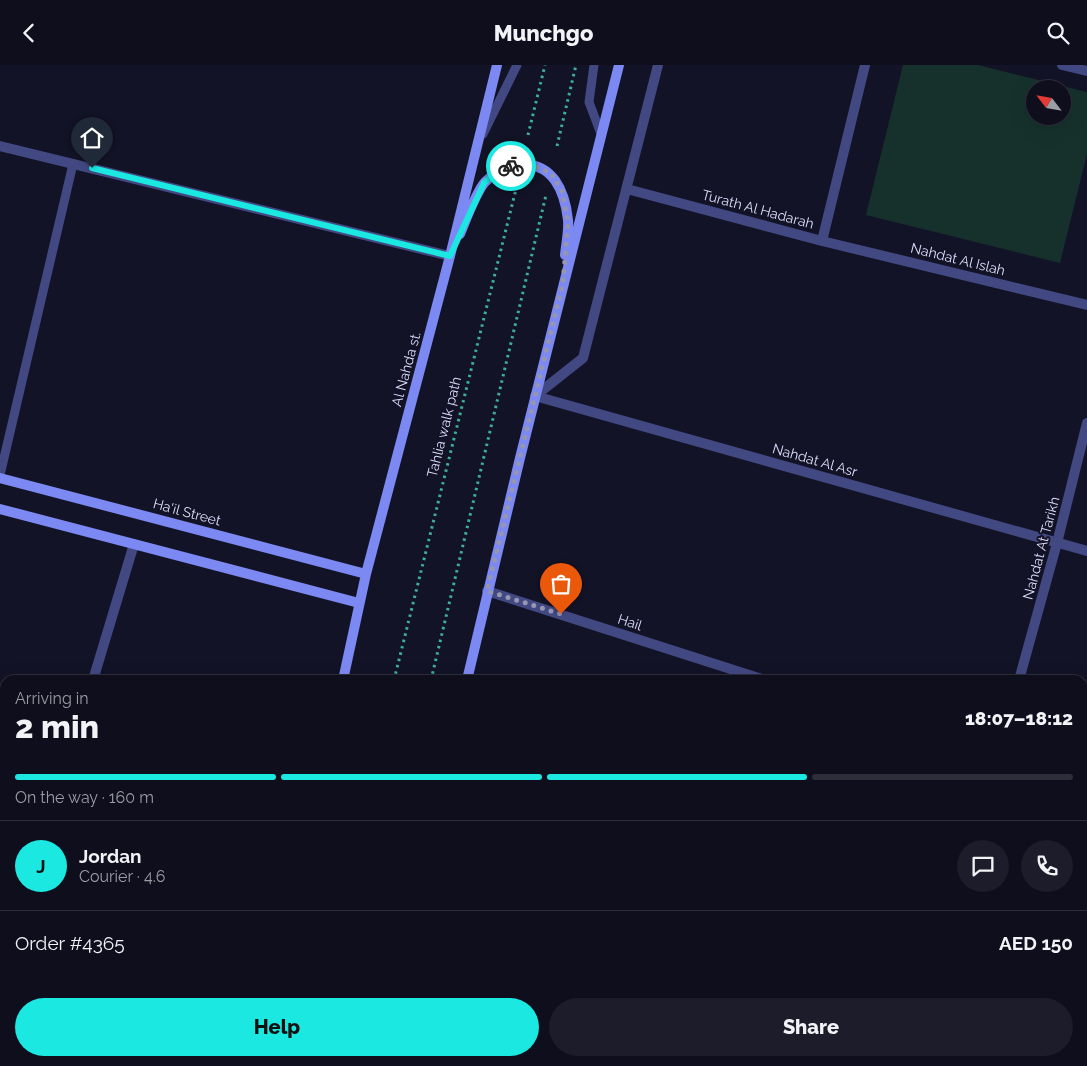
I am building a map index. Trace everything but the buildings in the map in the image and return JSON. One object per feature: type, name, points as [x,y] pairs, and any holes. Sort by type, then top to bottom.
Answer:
[{"type":"street","name":"Al Nahda st.","points":[[344,675],[366,574],[450,256],[497,65]]},
{"type":"street","points":[[468,675],[535,396],[619,65]]},
{"type":"street","points":[[535,396],[583,358],[658,65]]},
{"type":"street","name":"Turath Al Hadarah","points":[[627,189],[822,241],[865,65]]},
{"type":"street","points":[[1062,65],[1087,71]]},
{"type":"street","points":[[0,146],[450,256],[484,183],[496,172],[511,166],[529,164],[551,173],[562,191],[568,222],[563,283]]},
{"type":"street","name":"Nahdat Al Islah","points":[[822,241],[1087,305]]},
{"type":"street","name":"Nahdat Al Asr","points":[[535,396],[1087,551]]},
{"type":"street","name":"Nahdat At Tarikh","points":[[1020,675],[1057,543],[1087,423]]},
{"type":"street","name":"Ha'il Street","points":[[0,477],[366,574]]},
{"type":"street","points":[[0,509],[359,603]]},
{"type":"street","points":[[95,675],[134,544]]},
{"type":"street","name":"Hail","points":[[487,591],[748,675]]},
{"type":"lane","points":[[478,144],[517,65]]},
{"type":"lane","points":[[594,65],[589,102],[602,134]]},
{"type":"lane","points":[[0,477],[74,164]]},
{"type":"path","points":[[528,135],[545,65]]},
{"type":"path","points":[[557,145],[576,65]]},
{"type":"path","name":"Tahlia walk path","points":[[395,675],[518,179]]},
{"type":"path","points":[[432,675],[547,189]]},
{"type":"green space","points":[[903,65],[978,65],[1039,80],[1026,80],[1026,125],[1071,125],[1071,88],[1087,92],[1087,154],[1060,263],[866,215]]},
{"type":"way so far","points":[[511,166],[529,164],[551,173],[562,191],[568,222],[563,283],[487,591],[561,614]]},
{"type":"route","points":[[92,168],[450,256],[484,183],[496,172],[511,166]]}]
